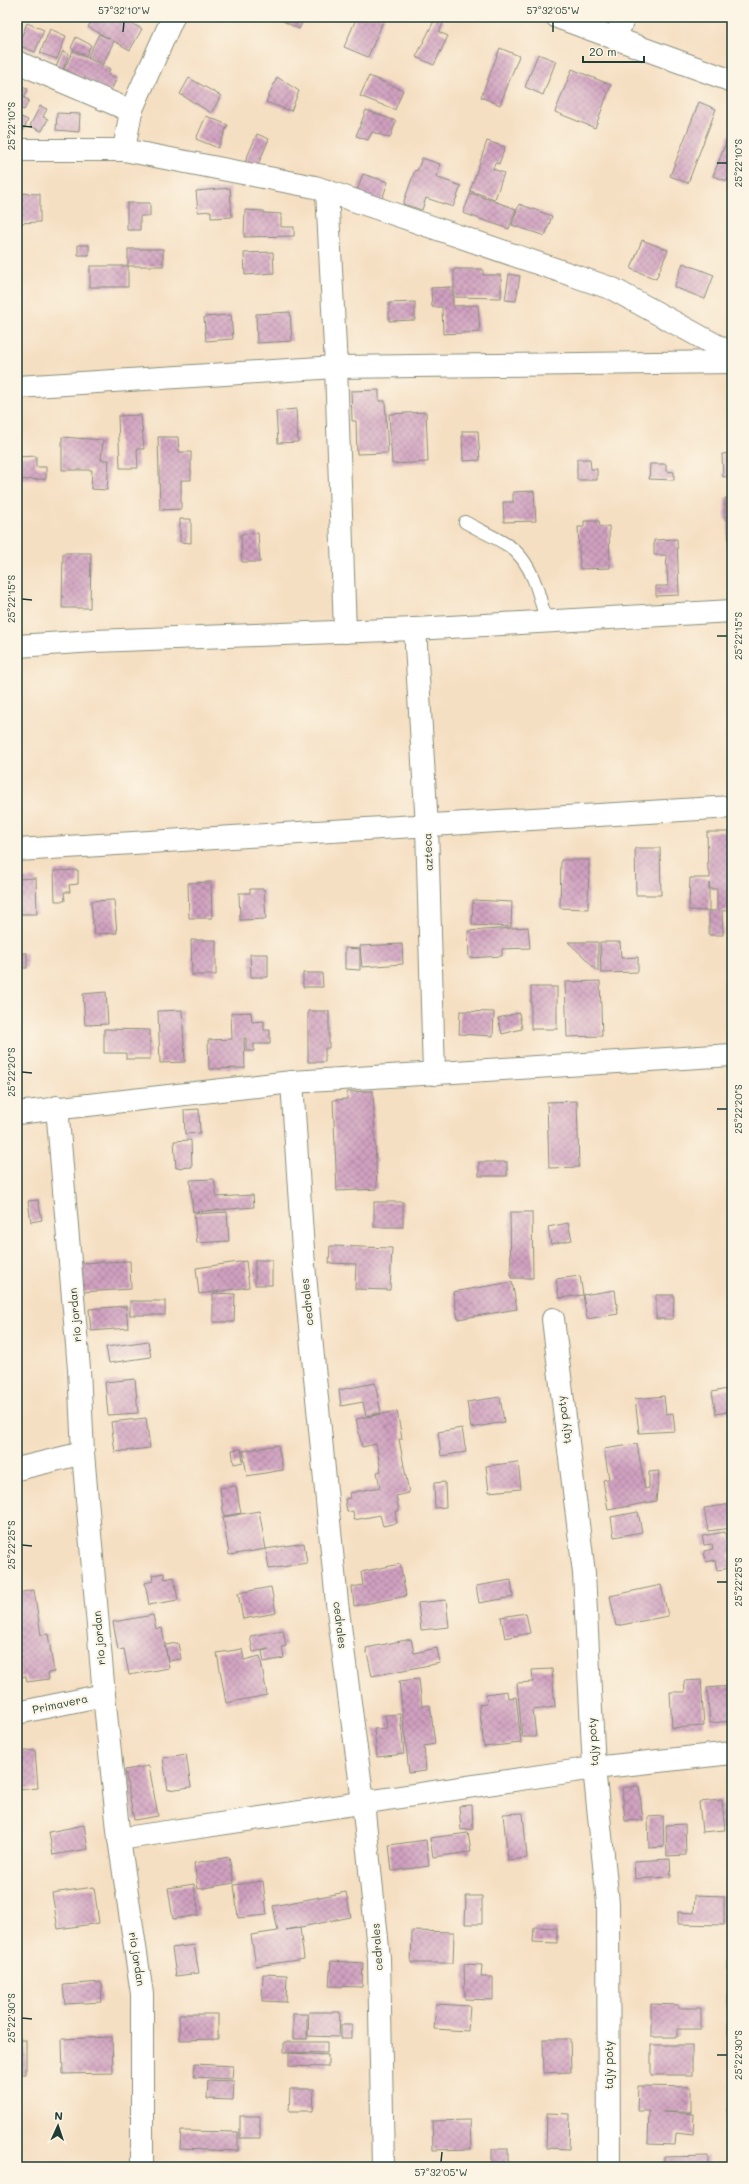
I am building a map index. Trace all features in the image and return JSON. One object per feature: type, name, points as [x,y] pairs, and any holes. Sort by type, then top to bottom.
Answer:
[{"type":"street","points":[[124,150],[131,111],[173,17]]},
{"type":"street","points":[[557,17],[732,81]]},
{"type":"street","points":[[615,39],[624,17]]},
{"type":"street","points":[[17,62],[131,111]]},
{"type":"street","points":[[17,150],[124,150],[316,187],[613,289],[732,354]]},
{"type":"street","points":[[327,191],[336,367],[345,632]]},
{"type":"street","points":[[17,387],[336,367],[732,362]]},
{"type":"street","points":[[17,646],[95,641],[415,629],[732,611]]},
{"type":"street","name":"azteca","points":[[415,629],[427,827],[434,1074]]},
{"type":"street","points":[[17,850],[427,827],[732,807]]},
{"type":"street","points":[[17,1113],[57,1107],[292,1082],[434,1074],[619,1060],[732,1055]]},
{"type":"street","name":"cedrales","points":[[292,1082],[306,1288],[337,1603],[363,1802],[379,1958],[383,2167]]},
{"type":"street","name":"rio jordan","points":[[57,1107],[79,1369],[83,1453],[104,1695],[119,1839],[142,1994],[142,2167]]},
{"type":"street","name":"tajy poty","points":[[552,1319],[584,1573],[594,1768],[608,1903],[609,2167]]},
{"type":"street","points":[[17,1469],[83,1453]]},
{"type":"street","name":"Primavera","points":[[17,1713],[104,1695]]},
{"type":"street","points":[[119,1839],[594,1768],[732,1753]]},
{"type":"lane","points":[[465,522],[510,546],[530,570],[539,593],[546,622]]},
{"type":"building","points":[[94,17],[120,17],[142,29],[130,50],[114,41],[103,64],[88,56],[99,34],[110,39],[88,27]]},
{"type":"building","points":[[275,17],[305,17],[299,29]]},
{"type":"building","points":[[357,17],[385,17],[368,57],[344,47]]},
{"type":"building","points":[[436,17],[444,21],[439,32],[448,36],[434,65],[416,57]]},
{"type":"building","points":[[17,20],[22,23],[17,33]]},
{"type":"building","points":[[27,23],[44,30],[35,52],[18,45]]},
{"type":"building","points":[[50,29],[66,36],[57,59],[40,53]]},
{"type":"building","points":[[76,37],[91,45],[86,56],[71,48]]},
{"type":"building","points":[[500,48],[519,56],[500,105],[481,97]]},
{"type":"building","points":[[63,51],[69,54],[62,72],[55,69]]},
{"type":"building","points":[[73,51],[110,69],[108,74],[117,78],[110,92],[64,69]]},
{"type":"building","points":[[538,54],[556,61],[543,95],[525,87]]},
{"type":"building","points":[[572,69],[611,85],[595,128],[555,112]]},
{"type":"building","points":[[369,76],[403,90],[395,110],[360,96]]},
{"type":"building","points":[[277,77],[299,91],[291,111],[266,102]]},
{"type":"building","points":[[189,78],[221,96],[211,113],[180,94]]},
{"type":"building","points":[[17,85],[28,89],[24,98],[29,100],[24,110],[19,108],[17,114]]},
{"type":"building","points":[[699,102],[716,109],[688,183],[670,176]]},
{"type":"building","points":[[40,106],[47,109],[43,117],[48,119],[42,131],[30,126]]},
{"type":"building","points":[[366,110],[396,121],[390,138],[372,132],[368,140],[356,136]]},
{"type":"building","points":[[57,113],[80,114],[79,132],[56,130]]},
{"type":"building","points":[[17,115],[28,120],[21,135],[17,133]]},
{"type":"building","points":[[206,116],[228,125],[218,148],[196,139]]},
{"type":"building","points":[[257,134],[269,139],[257,167],[245,162]]},
{"type":"building","points":[[729,135],[732,136],[732,172],[727,181],[713,176]]},
{"type":"building","points":[[487,141],[505,147],[499,164],[495,163],[493,169],[504,173],[495,199],[470,191]]},
{"type":"building","points":[[422,158],[440,164],[436,177],[461,186],[453,207],[426,198],[422,210],[403,204],[415,170],[417,171]]},
{"type":"building","points":[[363,174],[388,182],[379,208],[354,199]]},
{"type":"building","points":[[230,188],[232,217],[211,218],[211,211],[198,212],[196,191]]},
{"type":"building","points":[[17,193],[40,194],[40,222],[17,223]]},
{"type":"building","points":[[471,193],[516,209],[509,229],[463,213]]},
{"type":"building","points":[[127,203],[150,203],[150,216],[140,216],[140,230],[127,230]]},
{"type":"building","points":[[519,204],[552,216],[545,236],[512,225]]},
{"type":"building","points":[[245,210],[281,214],[281,227],[294,227],[294,236],[244,237]]},
{"type":"building","points":[[642,240],[668,250],[656,279],[631,269]]},
{"type":"building","points":[[78,245],[89,245],[89,255],[78,255]]},
{"type":"building","points":[[128,249],[163,249],[163,266],[128,266]]},
{"type":"building","points":[[273,252],[274,273],[245,275],[244,253]]},
{"type":"building","points":[[683,263],[714,275],[705,299],[674,287]]},
{"type":"building","points":[[90,266],[128,266],[128,287],[90,287]]},
{"type":"building","points":[[454,269],[483,269],[483,275],[501,275],[501,298],[454,297]]},
{"type":"building","points":[[509,274],[520,276],[516,301],[505,300]]},
{"type":"building","points":[[452,287],[453,306],[478,305],[480,332],[443,334],[442,307],[432,307],[431,288]]},
{"type":"building","points":[[415,302],[415,320],[389,321],[389,303]]},
{"type":"building","points":[[290,312],[292,341],[257,343],[256,314]]},
{"type":"building","points":[[231,315],[233,339],[206,341],[204,317]]},
{"type":"building","points":[[379,390],[379,401],[385,401],[388,453],[357,454],[356,421],[352,421],[351,391]]},
{"type":"building","points":[[296,409],[298,442],[278,443],[276,411]]},
{"type":"building","points":[[426,412],[428,462],[392,464],[389,414]]},
{"type":"building","points":[[141,415],[144,449],[137,449],[138,468],[120,468],[118,416]]},
{"type":"building","points":[[462,431],[478,431],[480,460],[463,461]]},
{"type":"building","points":[[62,437],[103,440],[101,460],[109,460],[107,490],[91,489],[92,470],[62,470]]},
{"type":"building","points":[[158,437],[178,437],[179,452],[191,452],[191,480],[181,480],[181,509],[160,510]]},
{"type":"building","points":[[732,453],[732,476],[723,477],[722,454]]},
{"type":"building","points":[[36,456],[36,467],[46,467],[46,479],[17,480],[17,457]]},
{"type":"building","points":[[577,459],[590,459],[591,469],[597,469],[597,480],[577,480]]},
{"type":"building","points":[[650,464],[666,464],[666,471],[674,472],[674,480],[649,479]]},
{"type":"building","points":[[534,491],[536,521],[504,522],[503,502],[513,502],[513,492]]},
{"type":"building","points":[[725,498],[732,498],[732,592],[730,592],[728,520],[725,520]]},
{"type":"building","points":[[180,519],[191,519],[191,543],[180,542]]},
{"type":"building","points":[[584,521],[599,521],[600,527],[609,526],[610,568],[580,569],[578,527],[584,527]]},
{"type":"building","points":[[258,533],[260,562],[242,562],[241,534]]},
{"type":"building","points":[[677,539],[679,595],[656,596],[656,586],[668,586],[666,555],[654,555],[654,540]]},
{"type":"building","points":[[63,553],[91,553],[90,608],[62,608]]},
{"type":"building","points":[[707,832],[728,832],[731,910],[722,911],[723,935],[709,935],[709,911],[689,910],[690,878],[710,878],[710,873],[708,872]],"holes":[[[709,883],[710,889],[717,889],[717,911],[709,911]]]},
{"type":"building","points":[[635,848],[660,848],[661,895],[636,895]]},
{"type":"building","points":[[561,860],[589,860],[588,909],[560,908]]},
{"type":"building","points":[[78,870],[78,884],[69,885],[70,892],[64,892],[65,901],[55,901],[54,871]]},
{"type":"building","points":[[36,878],[37,914],[17,914],[17,879]]},
{"type":"building","points":[[211,882],[212,918],[189,918],[188,883]]},
{"type":"building","points":[[250,889],[264,889],[266,919],[240,920],[239,893],[250,893]]},
{"type":"building","points":[[114,900],[117,933],[94,934],[91,901]]},
{"type":"building","points":[[473,900],[512,902],[511,927],[472,925]]},
{"type":"building","points":[[528,927],[530,948],[502,949],[502,956],[469,958],[468,931]]},
{"type":"building","points":[[191,940],[216,940],[216,975],[192,975]]},
{"type":"building","points":[[568,942],[598,942],[598,972],[584,957]]},
{"type":"building","points":[[600,942],[620,942],[621,958],[638,957],[638,972],[601,973]]},
{"type":"building","points":[[402,944],[403,964],[362,967],[360,946]]},
{"type":"building","points":[[345,948],[360,949],[360,970],[345,969]]},
{"type":"building","points":[[17,953],[27,953],[27,968],[17,968]]},
{"type":"building","points":[[250,954],[268,954],[268,977],[251,977]]},
{"type":"building","points":[[303,973],[322,973],[323,987],[303,987]]},
{"type":"building","points":[[600,981],[602,1036],[567,1037],[565,982]]},
{"type":"building","points":[[727,984],[732,984],[732,999],[727,999]]},
{"type":"building","points":[[531,987],[557,987],[557,1029],[531,1029]]},
{"type":"building","points":[[106,992],[108,1024],[85,1025],[83,994]]},
{"type":"building","points":[[182,1010],[185,1062],[160,1063],[158,1011]]},
{"type":"building","points":[[308,1011],[329,1011],[329,1048],[325,1048],[325,1062],[308,1062]]},
{"type":"building","points":[[460,1011],[494,1012],[493,1036],[459,1034]]},
{"type":"building","points":[[251,1012],[252,1022],[264,1021],[264,1030],[270,1030],[270,1044],[254,1044],[254,1051],[246,1051],[246,1038],[244,1038],[245,1068],[209,1069],[208,1040],[232,1039],[231,1013]]},
{"type":"building","points":[[519,1013],[522,1029],[502,1034],[498,1018]]},
{"type":"building","points":[[104,1029],[150,1030],[150,1059],[126,1059],[126,1053],[104,1053]]},
{"type":"building","points":[[373,1091],[377,1189],[337,1191],[333,1100],[347,1099],[347,1092]]},
{"type":"building","points":[[577,1101],[579,1167],[549,1168],[547,1102]]},
{"type":"building","points":[[199,1109],[200,1133],[185,1134],[184,1110]]},
{"type":"building","points":[[191,1140],[192,1167],[176,1168],[174,1141]]},
{"type":"building","points":[[479,1162],[507,1162],[507,1176],[479,1176]]},
{"type":"building","points":[[214,1179],[217,1197],[253,1195],[254,1207],[193,1212],[190,1180]]},
{"type":"building","points":[[38,1200],[42,1220],[31,1222],[28,1201]]},
{"type":"building","points":[[374,1202],[403,1202],[403,1227],[374,1227]]},
{"type":"building","points":[[227,1212],[229,1241],[197,1243],[194,1214]]},
{"type":"building","points":[[510,1212],[532,1212],[533,1278],[511,1278]]},
{"type":"building","points":[[568,1223],[572,1240],[551,1244],[548,1227]]},
{"type":"building","points":[[330,1246],[392,1248],[390,1290],[355,1289],[356,1264],[329,1263]]},
{"type":"building","points":[[255,1260],[272,1260],[272,1285],[255,1285]]},
{"type":"building","points":[[130,1261],[131,1289],[82,1292],[81,1263]]},
{"type":"building","points":[[246,1261],[249,1287],[199,1294],[196,1268]]},
{"type":"building","points":[[580,1276],[583,1295],[559,1298],[556,1279]]},
{"type":"building","points":[[512,1282],[517,1309],[458,1319],[453,1292]]},
{"type":"building","points":[[615,1290],[618,1314],[587,1319],[583,1295]]},
{"type":"building","points":[[213,1293],[235,1294],[234,1322],[213,1322]]},
{"type":"building","points":[[656,1295],[674,1295],[673,1319],[656,1319]]},
{"type":"building","points":[[130,1301],[165,1301],[165,1315],[130,1315]]},
{"type":"building","points":[[126,1306],[128,1328],[91,1331],[89,1309]]},
{"type":"building","points":[[148,1341],[151,1357],[109,1363],[106,1347]]},
{"type":"building","points":[[135,1379],[138,1413],[108,1415],[105,1382]]},
{"type":"building","points":[[375,1383],[381,1413],[366,1416],[363,1402],[341,1406],[339,1390]]},
{"type":"building","points":[[732,1388],[732,1411],[716,1414],[712,1392]]},
{"type":"building","points":[[664,1396],[666,1414],[673,1413],[675,1431],[639,1433],[635,1399]]},
{"type":"building","points":[[500,1397],[504,1422],[471,1428],[467,1402]]},
{"type":"building","points":[[397,1411],[402,1439],[399,1439],[409,1493],[396,1496],[399,1511],[395,1512],[397,1523],[383,1526],[380,1515],[354,1520],[353,1511],[347,1512],[345,1499],[350,1498],[349,1493],[380,1487],[377,1472],[381,1471],[376,1444],[362,1447],[356,1419]]},
{"type":"building","points":[[146,1418],[150,1448],[115,1452],[111,1422]]},
{"type":"building","points":[[462,1428],[466,1452],[441,1456],[438,1432]]},
{"type":"building","points":[[637,1444],[645,1489],[649,1488],[649,1472],[659,1471],[656,1501],[608,1510],[603,1480],[609,1479],[604,1449]]},
{"type":"building","points":[[278,1445],[283,1470],[247,1476],[243,1451]]},
{"type":"building","points":[[241,1449],[243,1462],[234,1464],[232,1450]]},
{"type":"building","points":[[518,1462],[521,1489],[489,1492],[486,1466]]},
{"type":"building","points":[[445,1482],[446,1507],[435,1508],[434,1483]]},
{"type":"building","points":[[236,1486],[241,1513],[224,1516],[220,1488]]},
{"type":"building","points":[[732,1504],[732,1528],[708,1531],[704,1508]]},
{"type":"building","points":[[259,1511],[266,1549],[229,1555],[223,1517]]},
{"type":"building","points":[[638,1512],[642,1532],[614,1537],[611,1517]]},
{"type":"building","points":[[725,1532],[726,1538],[731,1537],[732,1540],[732,1554],[729,1554],[732,1568],[717,1570],[715,1560],[706,1562],[704,1551],[713,1549],[712,1544],[704,1545],[702,1536]]},
{"type":"building","points":[[304,1543],[307,1563],[269,1569],[266,1549]]},
{"type":"building","points":[[400,1564],[406,1596],[354,1606],[352,1587],[363,1585],[361,1572]]},
{"type":"building","points":[[732,1572],[732,1587],[731,1587],[729,1573]]},
{"type":"building","points":[[164,1573],[165,1579],[174,1577],[178,1600],[149,1605],[145,1583],[153,1581],[152,1575]]},
{"type":"building","points":[[511,1580],[513,1597],[479,1603],[476,1586]]},
{"type":"building","points":[[661,1585],[668,1616],[616,1626],[610,1596]]},
{"type":"building","points":[[271,1587],[276,1613],[243,1619],[238,1593]]},
{"type":"building","points":[[34,1590],[41,1635],[48,1634],[54,1672],[48,1673],[49,1679],[27,1682],[26,1676],[20,1677],[17,1655],[17,1593]]},
{"type":"building","points":[[446,1600],[449,1627],[421,1630],[418,1603]]},
{"type":"building","points":[[526,1613],[530,1633],[505,1638],[501,1617]]},
{"type":"building","points":[[153,1615],[156,1629],[162,1628],[169,1668],[129,1675],[124,1649],[118,1650],[113,1622]]},
{"type":"building","points":[[283,1630],[286,1646],[282,1647],[284,1658],[264,1662],[262,1651],[269,1649],[253,1652],[250,1636]]},
{"type":"building","points":[[411,1639],[414,1653],[437,1648],[440,1663],[372,1676],[366,1648]]},
{"type":"building","points":[[178,1643],[181,1659],[168,1661],[165,1645]]},
{"type":"building","points":[[242,1649],[244,1660],[260,1656],[267,1695],[226,1703],[217,1653]]},
{"type":"building","points":[[552,1669],[555,1707],[533,1710],[536,1737],[522,1737],[517,1683],[533,1682],[532,1670]]},
{"type":"building","points":[[419,1679],[422,1706],[430,1705],[435,1744],[424,1746],[426,1771],[409,1773],[399,1681]]},
{"type":"building","points":[[701,1680],[704,1726],[672,1728],[670,1692],[685,1692],[684,1681]]},
{"type":"building","points":[[732,1686],[732,1721],[710,1723],[707,1688]]},
{"type":"building","points":[[507,1691],[508,1698],[516,1697],[521,1743],[484,1747],[479,1705],[487,1704],[486,1694]]},
{"type":"building","points":[[400,1714],[404,1754],[377,1757],[374,1729],[387,1728],[385,1715]]},
{"type":"building","points":[[35,1750],[38,1788],[17,1790],[17,1752]]},
{"type":"building","points":[[186,1754],[191,1787],[168,1790],[163,1758]]},
{"type":"building","points":[[149,1766],[158,1816],[134,1820],[125,1770]]},
{"type":"building","points":[[639,1786],[643,1820],[625,1821],[622,1788]]},
{"type":"building","points":[[722,1800],[725,1830],[702,1832],[699,1802]]},
{"type":"building","points":[[472,1805],[473,1829],[461,1830],[459,1806]]},
{"type":"building","points":[[523,1813],[527,1858],[508,1860],[503,1814]]},
{"type":"building","points":[[663,1816],[664,1847],[649,1848],[648,1817]]},
{"type":"building","points":[[685,1824],[686,1855],[667,1856],[666,1825]]},
{"type":"building","points":[[84,1825],[88,1849],[53,1855],[49,1832]]},
{"type":"building","points":[[468,1833],[471,1852],[433,1857],[430,1838]]},
{"type":"building","points":[[426,1840],[429,1866],[392,1871],[389,1845]]},
{"type":"building","points":[[229,1857],[234,1883],[198,1889],[194,1863]]},
{"type":"building","points":[[670,1859],[671,1877],[635,1879],[634,1861]]},
{"type":"building","points":[[263,1881],[267,1915],[238,1918],[234,1885]]},
{"type":"building","points":[[194,1884],[199,1915],[173,1919],[168,1888]]},
{"type":"building","points":[[94,1887],[99,1923],[58,1929],[52,1893]]},
{"type":"building","points":[[346,1892],[351,1917],[286,1930],[300,1928],[304,1959],[256,1966],[251,1935],[278,1931],[273,1906]]},
{"type":"building","points":[[695,1895],[724,1896],[724,1925],[678,1924],[678,1912],[694,1913]]},
{"type":"building","points":[[466,1896],[482,1896],[482,1924],[465,1924]]},
{"type":"building","points":[[534,1927],[557,1928],[557,1943],[533,1942]]},
{"type":"building","points":[[412,1931],[454,1932],[453,1963],[411,1963]]},
{"type":"building","points":[[194,1945],[199,1973],[176,1976],[172,1948]]},
{"type":"building","points":[[331,1961],[363,1963],[362,1987],[329,1986]]},
{"type":"building","points":[[728,1962],[732,1962],[732,2035],[728,2035]]},
{"type":"building","points":[[464,1964],[482,1965],[481,1977],[493,1977],[493,2000],[465,1999]]},
{"type":"building","points":[[263,1974],[287,1975],[286,2002],[262,2001]]},
{"type":"building","points":[[101,1982],[102,2002],[65,2004],[63,1985]]},
{"type":"building","points":[[436,2004],[470,2006],[468,2031],[434,2029]]},
{"type":"building","points":[[651,2004],[678,2005],[678,2008],[701,2008],[701,2029],[678,2029],[678,2037],[651,2037]]},
{"type":"building","points":[[309,2012],[340,2012],[339,2037],[308,2036]]},
{"type":"building","points":[[179,2014],[218,2014],[218,2039],[180,2040]]},
{"type":"building","points":[[293,2014],[307,2014],[307,2039],[293,2039]]},
{"type":"building","points":[[341,2025],[352,2025],[352,2038],[341,2038]]},
{"type":"building","points":[[112,2037],[113,2073],[63,2074],[62,2039]]},
{"type":"building","points":[[543,2039],[570,2039],[571,2072],[544,2073]]},
{"type":"building","points":[[17,2040],[26,2040],[26,2074],[17,2074]]},
{"type":"building","points":[[284,2042],[327,2042],[327,2053],[284,2052]]},
{"type":"building","points":[[651,2045],[692,2045],[692,2075],[651,2075]]},
{"type":"building","points":[[289,2053],[328,2055],[328,2067],[289,2066]]},
{"type":"building","points":[[195,2064],[233,2066],[232,2079],[194,2077]]},
{"type":"building","points":[[208,2080],[234,2081],[233,2100],[207,2099]]},
{"type":"building","points":[[638,2086],[691,2087],[691,2112],[663,2112],[694,2114],[693,2135],[676,2133],[675,2145],[648,2144],[649,2111],[637,2111]]},
{"type":"building","points":[[290,2089],[314,2089],[313,2111],[289,2111]]},
{"type":"building","points":[[728,2109],[732,2109],[732,2133],[727,2133]]},
{"type":"building","points":[[547,2113],[570,2114],[569,2149],[546,2148]]},
{"type":"building","points":[[240,2116],[260,2116],[260,2138],[240,2138]]},
{"type":"building","points":[[470,2120],[471,2149],[433,2150],[432,2121]]},
{"type":"building","points":[[181,2131],[238,2132],[238,2151],[180,2149]]},
{"type":"building","points":[[492,2149],[508,2149],[508,2167],[492,2167]]},
{"type":"building","points":[[708,2156],[708,2167],[664,2167],[664,2157]]}]
